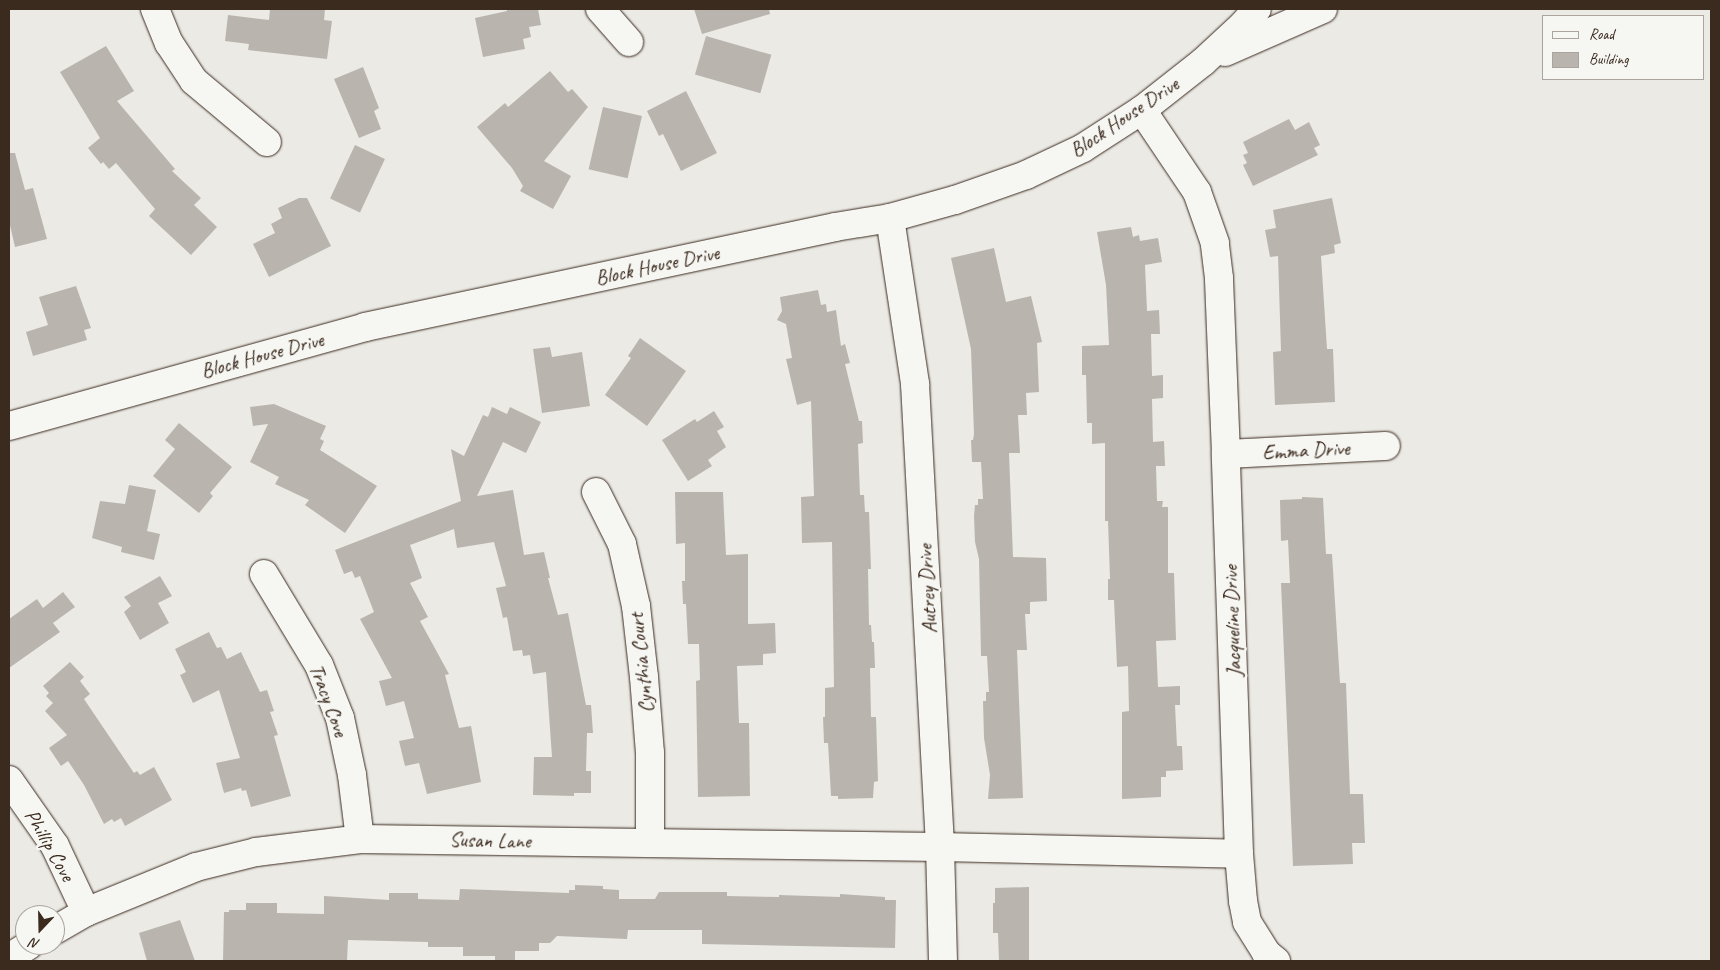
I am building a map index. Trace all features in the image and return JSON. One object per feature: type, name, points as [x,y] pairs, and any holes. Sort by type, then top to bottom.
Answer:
[{"type":"street","points":[[155,9],[169,44],[194,81],[267,142]]},
{"type":"street","points":[[600,9],[629,42]]},
{"type":"street","name":"Block House Drive","points":[[9,426],[365,327],[835,227],[890,218],[955,200],[1026,175],[1083,148],[1142,110],[1203,62],[1243,25],[1257,9]]},
{"type":"street","points":[[1203,62],[1323,9]]},
{"type":"street","name":"Jacqueline Drive","points":[[1142,110],[1197,192],[1215,243],[1219,278],[1226,454],[1239,854],[1243,901],[1247,922],[1266,953],[1276,961]]},
{"type":"street","name":"Autrey Drive","points":[[890,218],[915,384],[940,847],[944,961]]},
{"type":"street","name":"Emma Drive","points":[[1226,454],[1386,446]]},
{"type":"street","name":"Cynthia Court","points":[[596,492],[622,544],[636,606],[650,753],[650,842]]},
{"type":"street","name":"Tracy Cove","points":[[264,574],[319,665],[340,718],[352,775],[360,839]]},
{"type":"street","name":"Phillip Cove","points":[[9,780],[55,846],[86,912]]},
{"type":"street","name":"Susan Lane","points":[[65,924],[86,912],[196,868],[256,852],[360,839],[940,847]]},
{"type":"street","points":[[940,847],[1239,854]]},
{"type":"building","points":[[270,9],[325,9],[324,20],[332,21],[327,59],[248,50],[249,44],[225,41],[228,15],[269,20]]},
{"type":"building","points":[[507,9],[538,9],[541,25],[529,27],[531,37],[523,39],[525,49],[483,57],[475,18],[507,11]]},
{"type":"building","points":[[694,9],[769,9],[770,14],[702,34]]},
{"type":"building","points":[[706,36],[771,55],[760,93],[695,74]]},
{"type":"building","points":[[106,46],[134,91],[117,101],[175,169],[172,171],[201,198],[194,205],[217,227],[191,255],[149,216],[155,209],[116,163],[109,169],[103,162],[101,164],[88,148],[100,138],[60,72]]},
{"type":"building","points":[[363,67],[379,108],[374,111],[381,129],[359,138],[334,79]]},
{"type":"building","points":[[550,71],[568,92],[572,89],[588,107],[544,161],[571,176],[553,209],[520,191],[523,186],[512,168],[477,127],[505,103],[508,107]]},
{"type":"building","points":[[686,91],[717,153],[681,171],[663,134],[659,136],[647,111]]},
{"type":"building","points":[[603,107],[642,116],[628,178],[589,169]]},
{"type":"building","points":[[1289,119],[1295,130],[1309,122],[1320,145],[1314,148],[1318,155],[1253,186],[1243,165],[1247,163],[1243,155],[1248,153],[1243,142]]},
{"type":"building","points":[[355,145],[385,159],[360,212],[330,198]]},
{"type":"building","points":[[9,153],[15,153],[25,190],[33,188],[47,239],[15,247],[9,221]]},
{"type":"building","points":[[299,198],[307,198],[331,246],[269,277],[253,244],[275,233],[271,224],[282,218],[278,208]]},
{"type":"building","points":[[1332,198],[1341,243],[1334,245],[1335,253],[1321,256],[1327,349],[1333,349],[1335,402],[1275,405],[1273,352],[1281,351],[1278,256],[1270,257],[1265,230],[1276,228],[1273,210]]},
{"type":"building","points":[[1131,227],[1133,237],[1139,235],[1140,241],[1158,238],[1162,262],[1145,265],[1147,311],[1159,310],[1160,334],[1151,334],[1152,376],[1163,375],[1163,398],[1152,399],[1153,442],[1164,441],[1165,466],[1156,466],[1157,501],[1163,501],[1162,507],[1168,507],[1168,573],[1174,573],[1176,640],[1156,641],[1158,687],[1180,686],[1180,705],[1175,705],[1177,746],[1182,746],[1183,770],[1166,771],[1166,777],[1161,777],[1161,797],[1122,799],[1122,712],[1129,711],[1128,666],[1117,667],[1114,600],[1108,600],[1108,579],[1110,579],[1108,521],[1105,521],[1105,443],[1092,444],[1092,423],[1087,423],[1086,375],[1082,375],[1082,346],[1109,345],[1106,285],[1097,232]]},
{"type":"building","points":[[994,248],[1006,302],[1031,296],[1042,342],[1037,343],[1039,392],[1026,393],[1027,415],[1018,415],[1020,453],[1009,453],[1013,557],[1046,558],[1047,601],[1030,602],[1030,614],[1025,614],[1027,650],[1017,650],[1023,798],[988,799],[990,775],[984,738],[983,701],[986,701],[986,692],[989,692],[987,656],[981,656],[979,559],[975,542],[974,516],[975,505],[978,505],[978,499],[983,499],[981,462],[972,462],[971,440],[973,440],[974,434],[971,349],[951,258]]},
{"type":"building","points":[[76,286],[91,328],[84,330],[87,340],[33,356],[26,332],[48,325],[39,297]]},
{"type":"building","points":[[818,290],[821,305],[826,304],[827,312],[836,310],[841,346],[845,344],[850,363],[845,364],[859,421],[862,421],[863,443],[858,444],[860,495],[864,495],[865,512],[869,512],[871,569],[868,569],[869,625],[871,625],[872,642],[874,642],[875,668],[870,668],[871,717],[876,717],[878,781],[874,782],[873,798],[838,799],[838,796],[831,796],[828,743],[824,743],[823,717],[825,717],[825,688],[834,687],[832,542],[802,543],[801,497],[814,496],[811,401],[797,405],[786,359],[792,358],[786,324],[777,320],[782,311],[780,297]]},
{"type":"building","points":[[640,338],[686,371],[647,426],[605,395],[631,358],[628,356]]},
{"type":"building","points":[[550,347],[552,357],[582,352],[590,406],[542,413],[533,349]]},
{"type":"building","points":[[274,404],[326,426],[320,439],[324,441],[320,450],[377,486],[345,533],[305,505],[309,500],[275,484],[279,477],[250,462],[268,424],[253,426],[250,407]]},
{"type":"building","points":[[492,407],[507,414],[510,407],[541,422],[526,453],[503,442],[477,496],[513,490],[524,555],[544,552],[550,578],[548,578],[558,615],[568,613],[586,705],[591,705],[593,733],[587,733],[586,771],[591,771],[591,793],[574,793],[574,796],[533,795],[534,757],[552,757],[546,672],[533,674],[530,655],[523,656],[522,650],[513,651],[507,617],[503,618],[496,588],[506,586],[494,542],[457,548],[454,529],[410,545],[422,578],[410,583],[428,617],[420,621],[449,674],[445,675],[459,728],[471,726],[481,782],[427,794],[419,763],[405,766],[399,741],[414,738],[404,701],[386,706],[379,681],[392,678],[360,619],[374,612],[360,576],[355,578],[352,571],[344,574],[335,550],[461,501],[451,449],[464,456],[483,415],[488,417]]},
{"type":"building","points":[[714,411],[724,427],[717,431],[726,447],[708,460],[712,466],[688,481],[662,440],[695,419],[697,422]]},
{"type":"building","points":[[179,423],[232,467],[210,493],[213,496],[199,513],[153,476],[175,449],[165,440]]},
{"type":"building","points":[[129,485],[156,490],[147,531],[160,534],[154,560],[121,552],[122,547],[92,538],[100,501],[125,504]]},
{"type":"building","points":[[675,492],[723,492],[726,555],[748,554],[748,624],[775,623],[776,653],[763,654],[763,665],[737,666],[739,723],[749,723],[750,796],[698,797],[696,681],[700,680],[699,644],[688,644],[686,604],[683,604],[682,581],[685,581],[685,543],[676,544]]},
{"type":"building","points":[[1302,497],[1323,498],[1326,554],[1332,554],[1340,683],[1346,683],[1350,794],[1363,794],[1365,843],[1352,843],[1353,864],[1293,866],[1281,583],[1290,583],[1288,540],[1281,541],[1280,500],[1302,499]]},
{"type":"building","points":[[160,576],[172,596],[158,603],[169,623],[140,640],[124,612],[131,606],[124,597]]},
{"type":"building","points":[[63,592],[75,607],[53,623],[60,632],[9,668],[9,619],[37,599],[43,608]]},
{"type":"building","points":[[209,632],[217,648],[221,647],[227,659],[241,652],[260,692],[267,690],[274,711],[270,712],[278,735],[274,736],[291,796],[251,807],[246,790],[242,791],[241,788],[224,793],[216,763],[240,758],[219,690],[193,703],[180,675],[186,672],[175,649]]},
{"type":"building","points":[[70,662],[84,677],[80,681],[90,694],[84,699],[134,773],[137,771],[140,775],[154,767],[172,800],[125,826],[121,818],[114,822],[112,819],[104,824],[84,785],[68,761],[61,766],[49,748],[67,735],[45,711],[53,703],[46,696],[49,693],[43,686]]},
{"type":"building","points":[[575,885],[603,886],[603,889],[619,890],[619,899],[655,899],[659,892],[727,892],[727,896],[840,897],[840,894],[885,897],[885,900],[896,900],[895,948],[702,944],[702,930],[628,930],[627,939],[557,936],[550,943],[539,943],[539,951],[515,951],[515,961],[495,961],[495,956],[463,956],[463,947],[428,947],[428,942],[348,940],[347,961],[223,961],[224,912],[229,912],[229,910],[246,910],[246,903],[277,903],[277,913],[324,914],[324,896],[389,900],[389,893],[418,893],[418,899],[459,900],[460,889],[569,893],[569,890],[575,890]]},
{"type":"building","points":[[1029,887],[1029,961],[999,961],[998,933],[993,933],[995,888]]},
{"type":"building","points":[[180,920],[195,961],[147,961],[139,933]]}]
